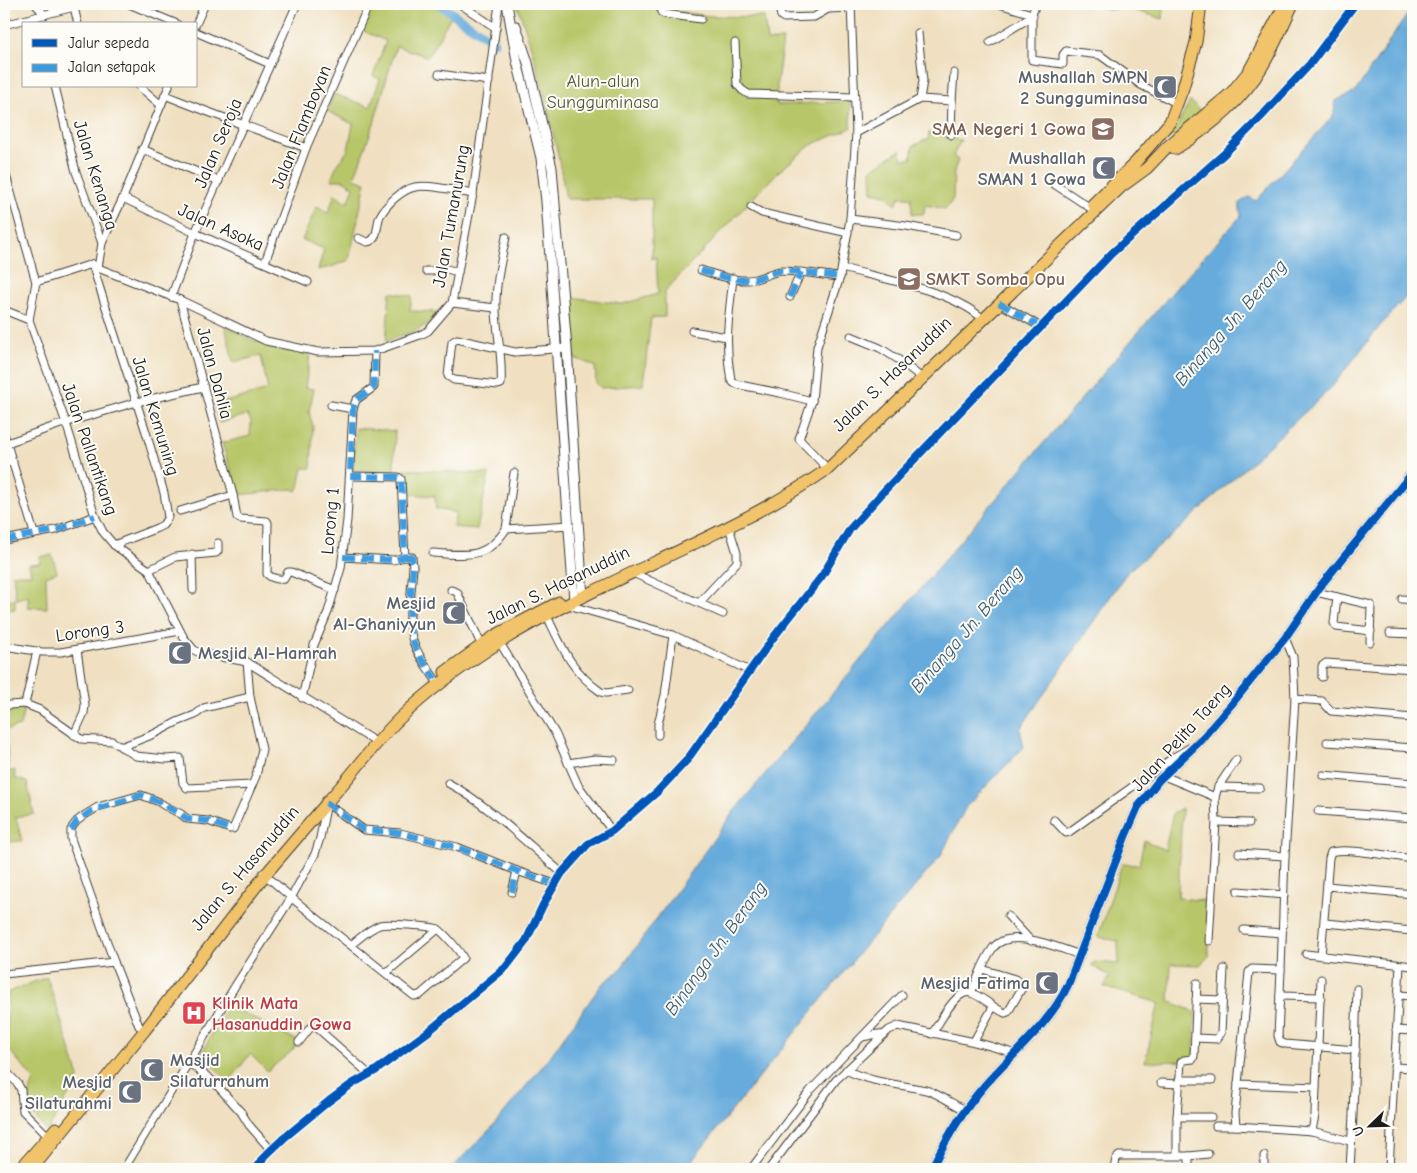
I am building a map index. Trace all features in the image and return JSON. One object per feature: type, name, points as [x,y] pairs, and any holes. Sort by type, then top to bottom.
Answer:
[{"type":"highway","points":[[1102,200],[1170,122],[1178,104],[1196,42],[1201,4]]},
{"type":"highway","points":[[1154,162],[1167,147],[1231,93],[1249,71],[1285,4]]},
{"type":"highway","points":[[1102,200],[1209,125],[1237,100],[1263,66],[1293,4]]},
{"type":"highway","name":"Jalan S. Hasanuddin","points":[[981,316],[999,303],[1102,200]]},
{"type":"highway","name":"Jalan S. Hasanuddin","points":[[352,771],[394,715],[481,644],[544,608],[576,598],[729,527],[804,486],[828,469],[981,316],[1093,209]]},
{"type":"highway","name":"Jalan S. Hasanuddin","points":[[20,1169],[51,1139],[130,1044],[264,874],[352,771],[399,720],[440,685],[500,642],[576,598],[727,523],[802,482],[824,465],[920,376]]},
{"type":"highway","name":"Jalan S. Hasanuddin","points":[[130,1044],[139,1026],[154,1014]]},
{"type":"highway","name":"Jalan S. Hasanuddin","points":[[32,1169],[51,1139]]},
{"type":"street","points":[[35,4],[45,15]]},
{"type":"street","points":[[128,4],[172,22]]},
{"type":"street","points":[[197,22],[206,4]]},
{"type":"street","name":"Jalan Seroja","points":[[171,296],[195,233],[296,4]]},
{"type":"street","name":"Jalan Flamboyan","points":[[265,262],[306,148],[369,4]]},
{"type":"street","points":[[460,4],[496,28]]},
{"type":"street","name":"Jalan Tumanurung","points":[[95,266],[171,296],[266,341],[318,352],[375,351],[420,335],[428,330],[452,303],[473,194],[499,4]]},
{"type":"street","points":[[660,4],[661,12],[664,14],[701,19]]},
{"type":"street","points":[[778,4],[781,16],[784,18],[814,17],[826,6],[851,6],[856,126],[850,219],[840,277],[817,347],[812,401],[799,439],[824,465]]},
{"type":"street","points":[[999,4],[1032,18]]},
{"type":"street","points":[[1036,4],[1032,18],[1032,60],[1063,64],[1063,55],[1066,51],[1096,54],[1140,85],[1178,104]]},
{"type":"street","points":[[254,1169],[271,1150],[329,1101],[429,1032],[462,1002],[506,967],[526,941],[543,905],[562,873],[588,844],[612,831],[674,776],[687,760],[773,638],[822,576],[850,529],[1112,253],[1212,165],[1260,118],[1310,64],[1355,4]]},
{"type":"street","points":[[23,22],[36,20],[74,5],[78,22]]},
{"type":"street","points":[[508,7],[528,63],[552,168],[567,348],[576,598]]},
{"type":"street","points":[[508,7],[518,61],[541,158],[546,201],[576,598]]},
{"type":"street","points":[[990,42],[1032,18]]},
{"type":"street","points":[[4,25],[22,22]]},
{"type":"street","points":[[198,33],[270,64]]},
{"type":"street","points":[[918,33],[923,81],[920,99]]},
{"type":"street","points":[[735,43],[737,84],[748,94],[855,97]]},
{"type":"street","points":[[951,135],[954,73]]},
{"type":"street","points":[[439,74],[489,81]]},
{"type":"street","name":"Jalan Kenanga","points":[[55,88],[76,172],[102,243]]},
{"type":"street","points":[[141,88],[160,105]]},
{"type":"street","points":[[36,282],[95,266],[102,243],[123,198],[168,88]]},
{"type":"street","points":[[164,96],[306,148]]},
{"type":"street","points":[[856,126],[920,99],[952,101]]},
{"type":"street","points":[[142,149],[219,181]]},
{"type":"street","points":[[4,168],[36,282],[30,320],[4,310]]},
{"type":"street","points":[[1054,184],[1093,209]]},
{"type":"street","points":[[358,238],[367,242],[373,240],[380,217],[395,198],[410,189],[421,186],[473,194]]},
{"type":"street","name":"Jalan Asoka","points":[[123,198],[195,233],[308,282]]},
{"type":"street","points":[[751,207],[762,213],[848,233]]},
{"type":"street","points":[[850,219],[956,235]]},
{"type":"street","points":[[506,237],[499,275],[496,308],[500,349],[502,378],[500,385],[454,380],[448,376],[452,342],[454,340],[500,349],[524,352],[567,348]]},
{"type":"street","name":"Jalan Kemuning","points":[[95,266],[164,493],[168,517],[164,525],[114,545]]},
{"type":"street","points":[[426,271],[443,268],[458,272]]},
{"type":"street","points":[[842,268],[925,290],[944,297],[981,316]]},
{"type":"street","points":[[701,270],[733,278],[755,280],[779,271],[840,277]]},
{"type":"street","points":[[790,297],[801,272]]},
{"type":"street","points":[[733,278],[727,337],[731,380],[734,383],[812,401]]},
{"type":"street","name":"Jalan Dahlia","points":[[180,300],[238,518],[267,521],[268,523],[266,573],[283,579],[286,574],[291,572],[335,590]]},
{"type":"street","points":[[452,303],[496,308]]},
{"type":"street","points":[[999,303],[1041,327]]},
{"type":"street","name":"Jalan Pallantikang","points":[[30,320],[66,423],[95,516],[103,532],[114,545],[149,570],[188,644],[200,653],[247,662],[302,698],[374,741]]},
{"type":"street","points":[[692,331],[727,337]]},
{"type":"street","points":[[851,336],[886,352],[906,364],[920,376]]},
{"type":"street","points":[[331,405],[353,410],[356,400],[374,387],[375,351]]},
{"type":"street","points":[[7,443],[31,433],[137,402],[203,387]]},
{"type":"street","name":"Lorong 1","points":[[302,698],[314,645],[328,612],[343,557],[353,410]]},
{"type":"street","points":[[4,434],[34,533]]},
{"type":"street","points":[[4,463],[13,462]]},
{"type":"street","name":"Jalan Pelita Taeng","points":[[932,1169],[943,1146],[965,1110],[986,1084],[1049,1017],[1061,1000],[1138,806],[1159,780],[1198,743],[1231,705],[1285,638],[1316,592],[1413,472]]},
{"type":"street","points":[[433,553],[472,555],[477,554],[499,540],[506,529],[514,473]]},
{"type":"street","points":[[350,476],[401,479],[405,557]]},
{"type":"street","points":[[1405,482],[1413,490]]},
{"type":"street","points":[[180,511],[233,495]]},
{"type":"street","points":[[4,540],[56,530],[95,516]]},
{"type":"street","points":[[506,529],[570,525]]},
{"type":"street","points":[[698,603],[737,562],[737,553],[729,527]]},
{"type":"street","points":[[149,570],[175,557],[216,553],[218,551],[218,543]]},
{"type":"street","points":[[192,554],[193,590]]},
{"type":"street","points":[[343,557],[393,560],[411,556],[413,566],[412,638],[420,656],[436,679]]},
{"type":"street","points":[[632,572],[723,614]]},
{"type":"street","points":[[451,590],[457,592],[481,644]]},
{"type":"street","points":[[1316,592],[1371,605],[1370,642]]},
{"type":"street","points":[[1337,597],[1334,623],[1336,628],[1371,631]]},
{"type":"street","points":[[576,598],[673,635],[750,671]]},
{"type":"street","points":[[1402,599],[1413,600]]},
{"type":"street","points":[[547,616],[568,659],[579,672],[601,692],[628,690]]},
{"type":"street","name":"Lorong 3","points":[[4,646],[36,651],[61,652],[180,631]]},
{"type":"street","points":[[1390,633],[1413,634]]},
{"type":"street","points":[[658,735],[658,724],[665,695],[673,635]]},
{"type":"street","points":[[1285,638],[1293,657],[1295,700],[1285,856],[1278,1036],[1280,1042],[1356,1050]]},
{"type":"street","points":[[500,642],[555,733],[585,796],[612,831]]},
{"type":"street","points":[[74,735],[84,713],[85,705],[77,650]]},
{"type":"street","points":[[24,704],[36,651]]},
{"type":"street","points":[[139,1026],[114,962],[71,839],[71,830],[77,821],[98,807],[142,795],[158,801],[187,819],[208,821],[232,829],[252,785],[262,746],[250,697],[247,662]]},
{"type":"street","points":[[1322,677],[1322,666],[1326,663],[1413,669]]},
{"type":"street","points":[[120,747],[195,715],[204,708],[250,697]]},
{"type":"street","points":[[1295,700],[1322,701],[1331,711],[1413,718]]},
{"type":"street","points":[[8,705],[24,704],[40,710],[74,735],[84,740],[112,741],[136,756],[166,759],[180,758],[183,783],[187,788],[252,785]]},
{"type":"street","points":[[1327,742],[1413,748]]},
{"type":"street","points":[[1054,820],[1063,832],[1069,832],[1174,757],[1198,743]]},
{"type":"street","points":[[568,763],[595,759],[614,760]]},
{"type":"street","points":[[1209,941],[1216,822],[1215,797],[1218,788],[1236,760]]},
{"type":"street","points":[[1323,775],[1413,783]]},
{"type":"street","points":[[1164,776],[1215,797]]},
{"type":"street","points":[[448,783],[490,813],[562,873]]},
{"type":"street","points":[[1218,788],[1260,788]]},
{"type":"street","points":[[124,1169],[188,1062],[291,898],[315,854],[320,838],[325,803],[364,830],[400,833],[457,847],[555,884]]},
{"type":"street","points":[[1318,811],[1413,818]]},
{"type":"street","points":[[1216,822],[1249,823]]},
{"type":"street","points":[[1321,956],[1329,858],[1332,851],[1413,859]]},
{"type":"street","points":[[1239,853],[1285,856]]},
{"type":"street","points":[[512,892],[517,871]]},
{"type":"street","points":[[264,874],[291,898],[351,945],[387,972],[412,994],[420,995],[462,960],[461,954],[438,929],[383,924],[373,928],[351,945]]},
{"type":"street","points":[[1327,886],[1413,894]]},
{"type":"street","points":[[1238,891],[1284,895]]},
{"type":"street","points":[[1008,916],[1031,941]]},
{"type":"street","points":[[1325,923],[1413,931]]},
{"type":"street","points":[[387,972],[438,929]]},
{"type":"street","points":[[1244,930],[1282,933]]},
{"type":"street","points":[[971,993],[992,948],[1001,940],[1007,938],[1039,941],[1080,955]]},
{"type":"street","points":[[1306,954],[1413,966]]},
{"type":"street","points":[[4,974],[114,962]]},
{"type":"street","points":[[1389,1169],[1400,965]]},
{"type":"street","points":[[932,1034],[954,999],[963,993],[971,993],[993,1007],[1005,1013],[1008,1012],[1022,986],[1020,982],[982,968]]},
{"type":"street","points":[[1195,1038],[1219,1038],[1221,1033],[1224,969]]},
{"type":"street","points":[[1236,1126],[1235,1112],[1249,972],[1252,969],[1281,970]]},
{"type":"street","points":[[1312,1131],[1315,1115],[1321,979]]},
{"type":"street","points":[[1177,1155],[1177,1117],[1181,1062],[1194,1058],[1197,983]]},
{"type":"street","points":[[1350,1169],[1357,989]]},
{"type":"street","points":[[751,1169],[810,1091],[902,995]]},
{"type":"street","points":[[1398,995],[1413,996]]},
{"type":"street","points":[[1280,996],[1321,997]]},
{"type":"street","points":[[1196,1000],[1222,1000]]},
{"type":"street","points":[[974,1041],[993,1007]]},
{"type":"street","points":[[299,1042],[310,1028],[315,1026],[369,1074]]},
{"type":"street","points":[[770,1169],[836,1080],[889,1030],[898,1026],[974,1041],[1015,1054]]},
{"type":"street","points":[[1396,1030],[1413,1031]]},
{"type":"street","points":[[861,1037],[883,1035]]},
{"type":"street","points":[[188,1062],[213,1081],[240,1112],[248,1125],[271,1150]]},
{"type":"street","points":[[1394,1067],[1413,1068]]},
{"type":"street","points":[[4,1069],[21,1090],[23,1111],[51,1139]]},
{"type":"street","points":[[846,1070],[860,1077],[928,1091],[965,1110]]},
{"type":"street","points":[[1161,1083],[1212,1080]]},
{"type":"street","points":[[1238,1084],[1316,1087]]},
{"type":"street","points":[[1177,1117],[1211,1117]]},
{"type":"street","points":[[1216,1126],[1312,1131],[1350,1141]]},
{"type":"street","points":[[1114,1169],[1117,1156],[1189,1156],[1208,1154]]},
{"type":"street","points":[[1189,1156],[1189,1169]]},
{"type":"street","points":[[1264,1156],[1264,1169]]},
{"type":"green space","points":[[372,4],[398,4],[407,8],[409,4],[433,4],[451,16],[428,57],[396,46],[374,123],[354,178],[366,182],[349,260],[318,270],[324,249],[302,240],[317,206],[328,213],[335,194],[348,203],[354,187],[343,180],[331,180],[336,167],[348,150],[353,124],[327,111],[334,94],[370,107],[380,79],[373,76],[386,41],[361,30]]},
{"type":"green space","name":"Alun-alun Sungguminasa","points":[[517,4],[661,4],[660,9],[710,16],[764,17],[767,41],[783,40],[777,82],[777,105],[850,101],[851,128],[811,145],[777,173],[665,291],[665,317],[651,318],[643,385],[601,388],[596,383],[595,366],[574,358],[571,297],[622,304],[658,294],[656,257],[652,259],[652,199],[566,199],[546,100]]},
{"type":"green space","points":[[1090,4],[1164,4],[1163,19],[1124,7],[1109,10]]},
{"type":"green space","points":[[1190,101],[1203,114],[1170,139]]},
{"type":"green space","points":[[947,132],[946,138],[961,140],[953,156],[958,160],[954,171],[953,199],[946,209],[925,205],[924,214],[912,214],[911,197],[899,197],[896,205],[886,195],[872,192],[871,169],[901,150],[902,159],[911,159],[913,146],[928,140],[929,133]]},
{"type":"green space","points":[[390,292],[412,296],[410,311],[439,312],[422,327],[386,341]]},
{"type":"green space","points":[[225,325],[252,340],[310,355],[305,388],[314,389],[309,412],[313,426],[311,468],[303,468],[297,491],[292,489],[239,495],[222,443],[250,436],[251,421],[247,415],[219,423],[214,405],[268,390],[261,356],[233,362]]},
{"type":"green space","points":[[356,428],[395,431],[394,473],[353,470]]},
{"type":"green space","points":[[404,469],[489,474],[477,529],[453,527],[456,513],[436,509],[435,496],[407,494]]},
{"type":"green space","points":[[52,555],[57,572],[46,576],[47,608],[28,607],[28,596],[16,599],[13,574],[31,574],[29,564],[40,563],[39,557]]},
{"type":"green space","points":[[4,596],[5,600],[15,599],[15,609],[4,610]]},
{"type":"green space","points":[[25,704],[20,726],[6,730],[9,772],[15,770],[15,778],[27,782],[34,814],[16,817],[22,841],[9,842],[8,823],[4,822],[4,707]]},
{"type":"green space","points":[[1182,808],[1178,898],[1208,901],[1209,956],[1200,965],[1171,964],[1169,1001],[1195,1012],[1194,1061],[1145,1062],[1159,1003],[1104,987],[1110,976],[1092,966],[1094,962],[1119,964],[1118,941],[1098,937],[1122,864],[1139,865],[1144,840],[1165,850],[1173,813]]},
{"type":"green space","points":[[47,977],[79,1077],[47,1132],[25,1105],[34,1080],[6,1046],[8,992]]},
{"type":"green space","points":[[228,1005],[298,1041],[292,1051],[267,1071],[250,1054],[229,1082],[201,1054]]},
{"type":"water","name":"Binanga Jn. Berang","points":[[1413,6],[1413,289],[1380,326],[1330,389],[1176,532],[1128,571],[1020,729],[1024,747],[966,807],[940,857],[872,937],[685,1169],[451,1169],[492,1127],[546,1062],[602,984],[619,971],[734,811],[966,534],[1182,281],[1241,216],[1239,203],[1249,197],[1256,201],[1334,115],[1335,101],[1355,92]]},
{"type":"waterway","points":[[439,4],[494,42]]},
{"type":"marked path","points":[[701,270],[742,280],[755,279],[781,271],[840,277]]},
{"type":"marked path","points":[[790,297],[801,272]]},
{"type":"marked path","points":[[999,303],[1041,327]]},
{"type":"marked path","points":[[343,557],[393,560],[405,557],[401,479],[398,477],[350,476],[353,409],[356,400],[374,387],[375,351]]},
{"type":"marked path","points":[[4,540],[56,530],[95,516]]},
{"type":"marked path","points":[[405,557],[412,557],[413,567],[410,613],[412,638],[419,654],[435,679]]},
{"type":"marked path","points":[[71,830],[77,821],[93,810],[141,795],[157,801],[187,819],[208,821],[233,829]]},
{"type":"marked path","points":[[326,803],[364,830],[400,833],[457,847],[555,884]]},
{"type":"marked path","points":[[512,892],[517,871]]},
{"type":"cycle path","points":[[255,1169],[266,1155],[284,1138],[329,1101],[352,1084],[375,1071],[429,1031],[506,967],[526,941],[543,905],[562,873],[588,844],[612,831],[657,792],[687,760],[773,638],[822,576],[850,529],[1112,253],[1224,154],[1260,118],[1310,64],[1355,4]]},
{"type":"cycle path","points":[[931,1169],[969,1104],[1041,1026],[1060,999],[1068,985],[1138,807],[1159,780],[1198,743],[1231,705],[1285,638],[1322,584],[1413,472]]},
{"type":"place","name":"Mushallah SMPN 2 Sungguminasa","points":[[1165,87]]},
{"type":"place","name":"SMA Negeri 1 Gowa","points":[[1103,129]]},
{"type":"place","name":"Mushallah SMAN 1 Gowa","points":[[1104,168]]},
{"type":"place","name":"SMKT Somba Opu","points":[[909,279]]},
{"type":"place","name":"Mesjid Al-Ghaniyyun","points":[[454,613]]},
{"type":"place","name":"Mesjid Al-Hamrah","points":[[180,653]]},
{"type":"place","name":"Mesjid Fatima","points":[[1047,983]]},
{"type":"place","name":"Klinik Mata Hasanuddin Gowa","points":[[194,1013]]},
{"type":"place","name":"Masjid Silaturrahum","points":[[152,1070]]},
{"type":"place","name":"Mesjid Silaturahmi","points":[[130,1092]]}]
